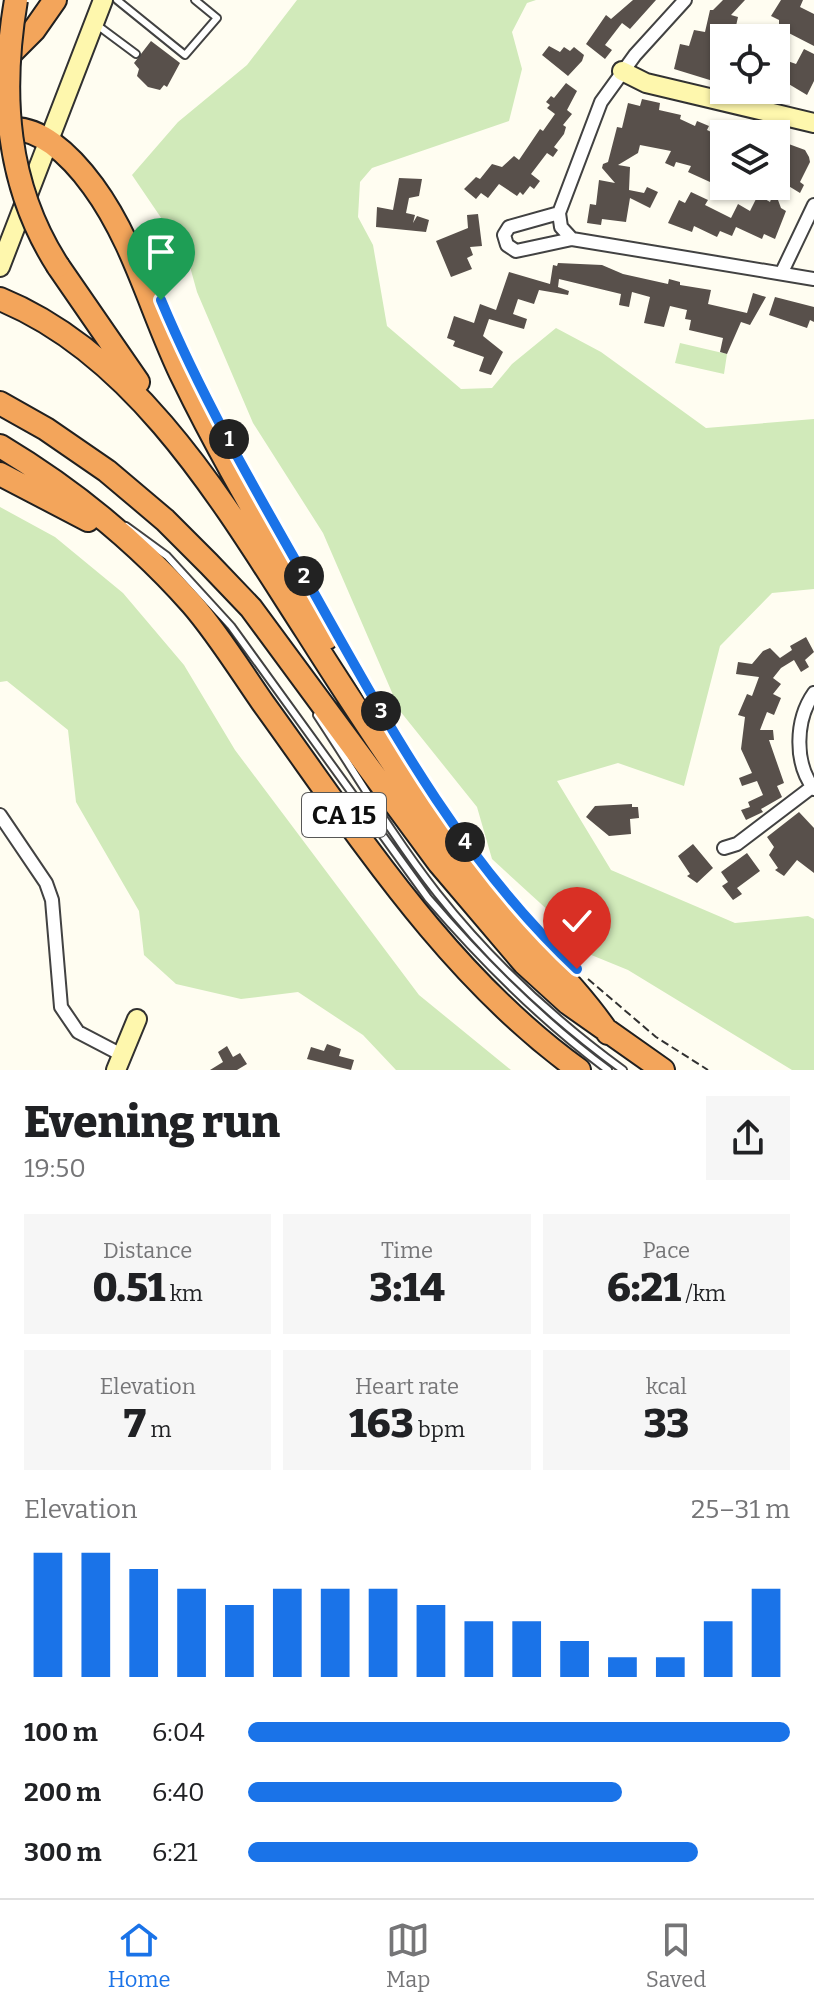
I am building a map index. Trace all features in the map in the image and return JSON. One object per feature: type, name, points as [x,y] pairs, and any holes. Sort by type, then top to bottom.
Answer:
[{"type":"highway","points":[[16,0],[7,35],[2,82],[6,145],[27,212],[58,266],[143,388],[165,428]]},
{"type":"highway","points":[[0,64],[30,36],[55,0]]},
{"type":"highway","points":[[0,132],[18,128],[69,157],[117,223],[182,376],[360,697],[376,735]]},
{"type":"highway","points":[[0,299],[90,351],[118,376],[165,428],[253,547],[430,817],[492,900],[583,996],[608,1033]]},
{"type":"highway","name":"CA 15","points":[[0,403],[46,429],[107,471],[165,520],[209,564],[251,608],[439,863],[524,963],[568,1003],[663,1070]]},
{"type":"highway","name":"CA 15","points":[[0,446],[87,506],[128,541],[192,605],[407,903],[456,960],[504,1008],[579,1070]]},
{"type":"highway","points":[[0,462],[59,505]]},
{"type":"highway","points":[[0,474],[128,541]]},
{"type":"street","points":[[0,267],[103,0]]},
{"type":"street","points":[[572,239],[561,227],[559,213],[601,102],[622,71],[685,0]]},
{"type":"street","points":[[622,71],[646,83],[814,123]]},
{"type":"street","points":[[782,272],[814,205]]},
{"type":"street","points":[[559,213],[509,227],[504,235],[507,245],[516,251],[572,239],[814,279]]},
{"type":"street","points":[[724,848],[737,844],[813,788],[804,774],[800,747],[805,708],[814,693]]},
{"type":"street","points":[[0,815],[46,883],[52,900],[61,1007],[78,1032],[119,1063],[137,1019]]},
{"type":"lane","points":[[117,0],[185,55],[217,18],[195,0]]},
{"type":"lane","points":[[94,22],[136,54]]},
{"type":"lane","points":[[87,506],[136,530],[167,556],[200,591],[288,701],[428,898],[544,1020],[608,1070]]},
{"type":"lane","points":[[209,564],[215,582],[235,605]]},
{"type":"lane","points":[[310,705],[406,851],[469,931],[548,1009],[623,1070]]},
{"type":"path","points":[[337,634],[402,746]]},
{"type":"path","points":[[588,979],[656,1037],[708,1070]]},
{"type":"green space","points":[[297,0],[536,0],[527,3],[512,32],[522,69],[509,121],[372,168],[360,182],[358,217],[373,245],[387,326],[461,389],[492,388],[512,364],[556,328],[601,352],[706,428],[814,419],[814,589],[772,593],[720,646],[684,786],[618,763],[557,781],[611,870],[735,923],[808,916],[814,919],[814,1070],[792,1070],[628,970],[584,952],[551,913],[492,859],[477,807],[400,711],[323,533],[253,423],[197,292],[187,256],[132,175],[178,122],[247,65]]},
{"type":"green space","points":[[680,343],[727,354],[724,374],[675,363]]},
{"type":"green space","points":[[0,507],[55,537],[123,593],[184,665],[235,750],[419,995],[511,1070],[396,1070],[363,1035],[298,992],[241,999],[176,984],[144,955],[139,911],[76,802],[68,730],[7,681],[0,682]]},
{"type":"building","points":[[633,0],[656,0],[630,29],[622,23],[605,45],[612,50],[605,59],[586,44],[606,15],[611,19]]},
{"type":"building","points":[[723,0],[745,0],[731,15],[738,17],[736,24],[710,24],[710,80],[674,69],[680,44],[689,46],[694,30],[705,32],[710,10]]},
{"type":"building","points":[[781,0],[803,0],[800,7],[814,14],[814,46],[790,34],[790,24],[779,24],[779,20],[771,16]]},
{"type":"building","points":[[151,41],[180,63],[167,87],[164,85],[160,90],[148,87],[137,76],[139,69],[134,63]]},
{"type":"building","points":[[549,46],[560,52],[564,47],[570,51],[574,47],[584,55],[582,61],[568,76],[542,55]]},
{"type":"building","points":[[804,49],[814,54],[814,81],[807,95],[790,85],[790,62],[796,64]]},
{"type":"building","points":[[566,83],[577,91],[567,110],[572,114],[563,125],[566,127],[564,134],[554,147],[558,150],[553,157],[547,153],[531,174],[540,181],[534,189],[530,186],[523,195],[520,192],[517,196],[499,184],[488,198],[481,193],[476,199],[464,189],[476,177],[480,179],[492,164],[502,167],[514,156],[519,160],[540,129],[543,131],[555,114],[547,108],[550,105],[546,102],[551,96],[554,98]]},
{"type":"building","points":[[642,99],[660,103],[659,110],[681,115],[680,119],[695,126],[697,121],[709,126],[710,182],[688,172],[691,166],[676,162],[674,167],[665,163],[671,151],[640,145],[638,153],[618,165],[630,167],[629,190],[644,193],[647,187],[658,192],[650,208],[630,198],[626,222],[602,219],[601,225],[587,223],[590,204],[596,205],[599,180],[615,183],[602,168],[608,162],[617,127],[622,128],[628,103],[640,106]]},
{"type":"building","points":[[790,144],[805,150],[809,157],[810,162],[800,182],[804,185],[800,193],[790,187]]},
{"type":"building","points":[[399,178],[422,179],[419,196],[409,198],[406,213],[415,215],[413,223],[417,216],[429,220],[426,232],[376,227],[377,207],[393,210]]},
{"type":"building","points":[[691,192],[708,200],[705,205],[731,218],[738,204],[750,211],[756,200],[778,200],[786,211],[775,239],[764,234],[762,239],[736,227],[732,236],[720,231],[717,237],[694,226],[692,232],[668,223],[679,200],[685,203]]},
{"type":"building","points":[[478,214],[482,246],[470,247],[473,255],[467,258],[472,269],[451,277],[436,241],[468,228],[467,215]]},
{"type":"building","points":[[558,263],[602,265],[623,274],[668,284],[669,279],[680,282],[680,285],[711,290],[708,304],[747,313],[753,293],[766,297],[750,325],[741,322],[727,354],[720,352],[723,338],[689,330],[691,320],[685,319],[687,310],[670,306],[664,327],[644,323],[650,297],[632,292],[629,307],[619,305],[621,294],[559,279],[558,287],[569,291],[568,295],[539,290],[534,304],[518,299],[513,314],[527,319],[524,329],[489,319],[483,336],[503,352],[491,375],[479,371],[484,357],[453,346],[455,341],[447,338],[454,316],[474,323],[480,304],[496,310],[509,272],[550,284],[553,265],[557,266]]},
{"type":"building","points":[[775,297],[814,307],[814,322],[810,320],[807,328],[769,315]]},
{"type":"building","points":[[806,637],[814,652],[805,660],[809,667],[801,672],[794,660],[773,678],[781,684],[773,694],[781,698],[774,715],[767,712],[760,730],[773,730],[774,740],[769,740],[784,783],[777,786],[782,797],[761,809],[763,812],[746,820],[741,810],[750,807],[748,802],[763,795],[757,781],[742,786],[739,778],[752,773],[741,749],[745,717],[738,715],[747,694],[752,696],[759,677],[736,674],[738,662],[752,664],[763,651],[770,648],[780,658],[792,650],[790,646]]},
{"type":"building","points":[[632,804],[632,807],[638,807],[639,818],[630,819],[631,834],[609,836],[586,817],[595,806]]},
{"type":"building","points":[[799,812],[814,828],[814,873],[797,860],[784,876],[775,870],[778,868],[769,855],[774,847],[767,837]]},
{"type":"building","points":[[693,844],[713,868],[697,883],[687,876],[690,874],[678,856]]},
{"type":"building","points":[[747,853],[760,871],[737,888],[742,894],[733,900],[722,886],[728,882],[721,872]]},
{"type":"building","points":[[327,1044],[341,1049],[339,1056],[354,1060],[351,1070],[307,1059],[311,1047],[324,1051]]},
{"type":"building","points":[[227,1046],[233,1057],[240,1053],[247,1064],[237,1070],[210,1070],[223,1062],[218,1052]]},
{"type":"route","points":[[161,300],[204,394],[385,720],[491,879],[542,937],[577,969]]}]
